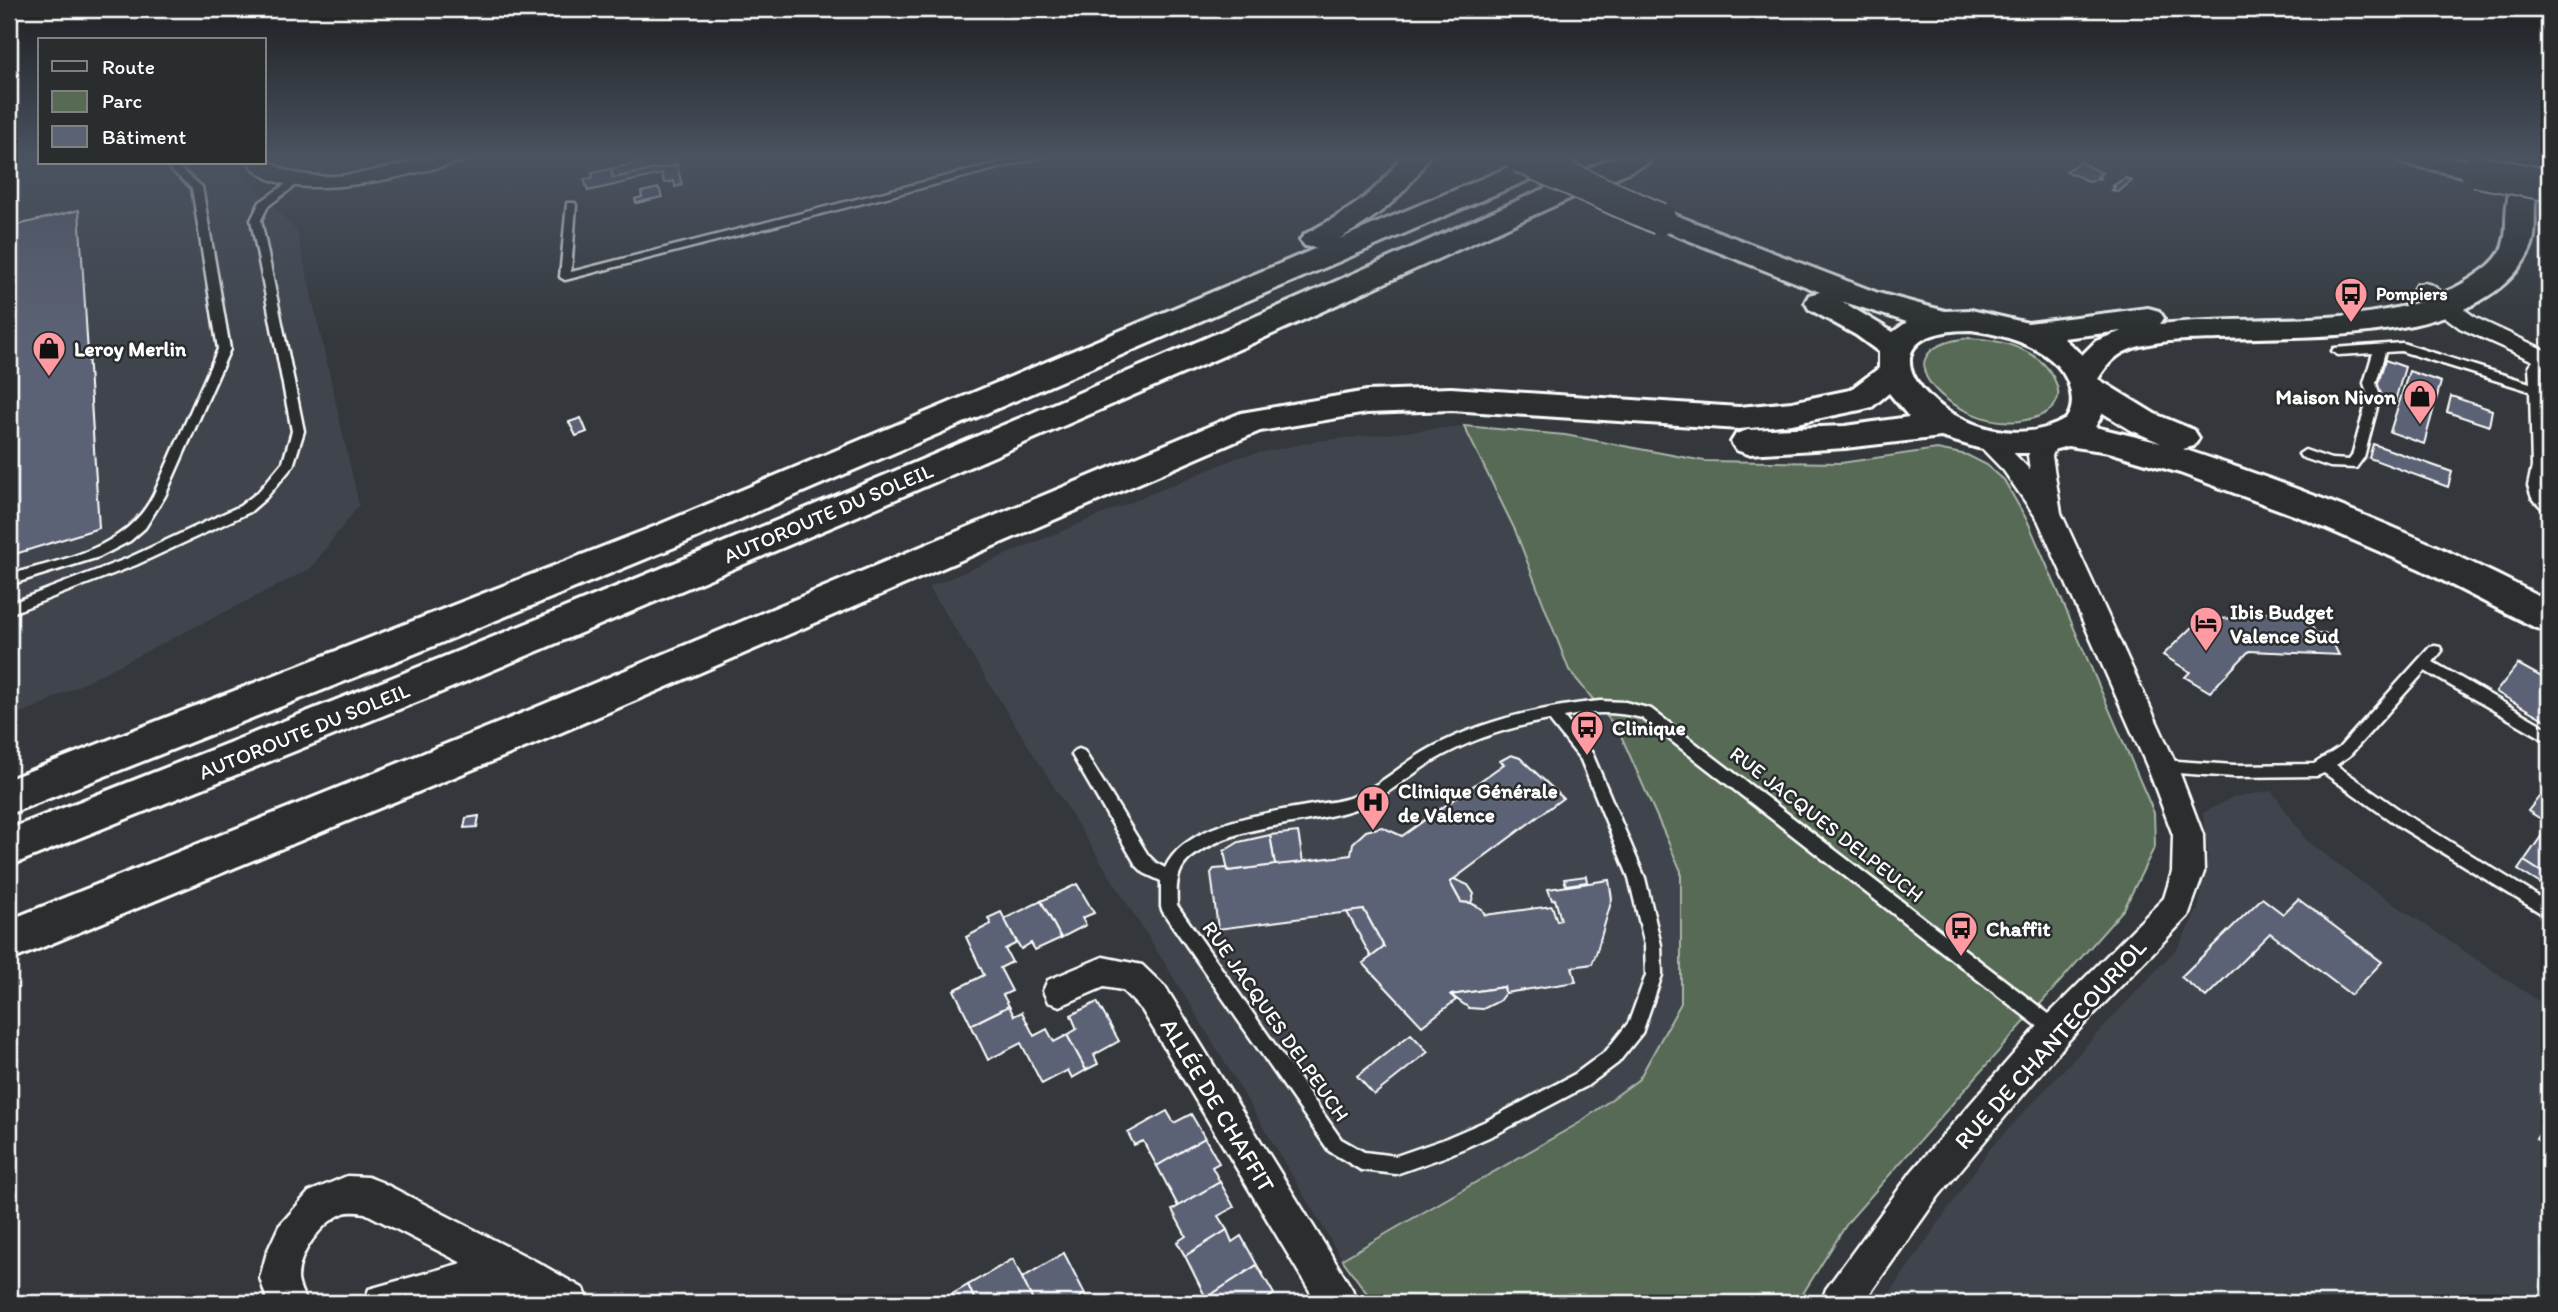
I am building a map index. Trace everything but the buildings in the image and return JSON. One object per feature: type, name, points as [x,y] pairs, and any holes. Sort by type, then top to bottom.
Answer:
[{"type":"main road","points":[[902,437],[1082,345],[1271,263],[1350,218]]},
{"type":"main road","name":"AUTOROUTE DU SOLEIL","points":[[9,797],[400,644],[902,437],[1416,218]]},
{"type":"main road","name":"AUTOROUTE DU SOLEIL","points":[[9,848],[412,688],[695,570],[1504,218]]},
{"type":"main road","points":[[2027,333],[2173,315],[2335,309],[2435,298],[2486,285],[2511,258],[2517,247],[2521,218]]},
{"type":"main road","points":[[1660,219],[1896,310],[1945,321],[1990,323],[2027,333],[2060,353],[2086,383],[2143,422],[2363,509],[2549,598]]},
{"type":"main road","points":[[1660,219],[1843,314],[1895,361],[1904,392],[1922,410],[1947,425],[1984,439],[2017,443],[2056,438],[2106,439],[2147,448],[2278,494],[2405,545],[2549,618]]},
{"type":"main road","points":[[2056,438],[2078,426],[2086,415],[2090,403],[2086,383],[2094,359],[2107,348],[2126,340],[2177,331],[2351,324],[2411,315],[2435,298]]},
{"type":"main road","points":[[9,940],[520,732],[1253,421],[1367,402],[1451,399],[1527,402],[1679,416],[1739,418],[1792,414],[1860,399],[1895,361],[1906,336],[1923,326],[1945,321]]},
{"type":"main road","points":[[1527,402],[1610,425],[1695,439],[1749,442],[1845,438],[1922,426],[1947,425]]},
{"type":"street","points":[[2435,298],[2468,323],[2545,360]]},
{"type":"street","name":"RUE DE CHANTECOURIOL","points":[[2050,517],[2040,456],[2056,438]]},
{"type":"street","name":"RUE DE CHANTECOURIOL","points":[[1840,1303],[1925,1184],[2056,1030],[2177,906],[2189,872],[2188,835],[2162,766],[2050,517],[2013,465],[1984,439]]},
{"type":"street","name":"ALLÉE DE CHAFFIT","points":[[1060,991],[1103,972],[1130,976],[1154,999],[1338,1303]]},
{"type":"street","points":[[288,1303],[279,1281],[283,1256],[294,1235],[308,1218],[345,1194],[368,1195],[524,1275],[570,1303]]},
{"type":"street","points":[[383,1303],[458,1283],[524,1275]]},
{"type":"lane","points":[[9,580],[116,543],[135,530],[149,514],[159,496],[225,349],[202,218]]},
{"type":"lane","points":[[9,609],[131,562],[245,509],[262,495],[289,463],[299,431],[257,218]]},
{"type":"lane","points":[[570,218],[565,277],[798,218]]},
{"type":"lane","points":[[2305,454],[2341,466],[2352,464],[2358,457],[2374,396],[2370,383],[2380,348]]},
{"type":"lane","points":[[2338,351],[2414,349],[2536,389]]},
{"type":"lane","points":[[2545,360],[2535,366],[2538,467],[2534,486],[2536,495],[2549,507]]},
{"type":"lane","points":[[2162,766],[2281,772],[2317,770],[2344,752],[2435,651]]},
{"type":"lane","points":[[2424,664],[2549,736]]},
{"type":"lane","name":"RUE JACQUES DELPEUCH","points":[[1552,713],[1587,757],[1637,878],[1653,945],[1654,975],[1636,1027],[1612,1057],[1581,1080],[1492,1127],[1456,1142],[1396,1165],[1361,1161],[1335,1145],[1169,907],[1168,877],[1181,856],[1205,840],[1239,826],[1350,805],[1381,789],[1438,751],[1522,719],[1552,713],[1618,706],[1631,707],[1646,713],[2056,1030]]},
{"type":"lane","points":[[1079,755],[1142,860],[1150,868],[1168,877]]},
{"type":"lane","points":[[2324,765],[2402,820],[2549,911]]},
{"type":"shaded area","points":[[9,218],[285,218],[297,231],[359,505],[310,569],[34,708],[9,717]]},
{"type":"shaded area","name":"Clinique Générale de Valence","points":[[1464,426],[1515,530],[1569,670],[1619,731],[1681,871],[1681,1004],[1639,1079],[1579,1123],[1342,1259],[1187,999],[929,587],[1239,457],[1317,441]]},
{"type":"shaded area","points":[[2272,791],[2306,840],[2357,879],[2549,1008],[2549,1303],[1883,1303],[1989,1150],[2178,947],[2198,909],[2208,857],[2203,813],[2233,797]]},
{"type":"green space","points":[[1968,338],[2006,344],[2040,361],[2049,370],[2057,387],[2058,397],[2054,406],[2043,415],[2029,419],[1995,420],[1971,413],[1949,401],[1933,387],[1925,372],[1926,357],[1940,345]]},
{"type":"green space","points":[[1464,426],[1565,435],[1704,461],[1841,463],[1937,449],[1967,455],[1987,465],[2004,480],[2028,522],[2154,813],[2155,846],[2124,909],[1848,1222],[1797,1303],[1374,1303],[1342,1259],[1579,1123],[1639,1079],[1681,1003],[1681,871],[1619,731],[1569,670],[1515,530]]},
{"type":"place","name":"Pompiers","points":[[2351,324]]},
{"type":"place","name":"Leroy Merlin","points":[[49,378]]},
{"type":"place","name":"Maison Nivon","points":[[2420,426]]},
{"type":"place","name":"Ibis Budget Valence Sud","points":[[2206,653]]},
{"type":"place","name":"Clinique","points":[[1587,757]]},
{"type":"place","name":"Clinique Générale de Valence","points":[[1373,832]]},
{"type":"place","name":"Chaffit","points":[[1961,958]]}]
